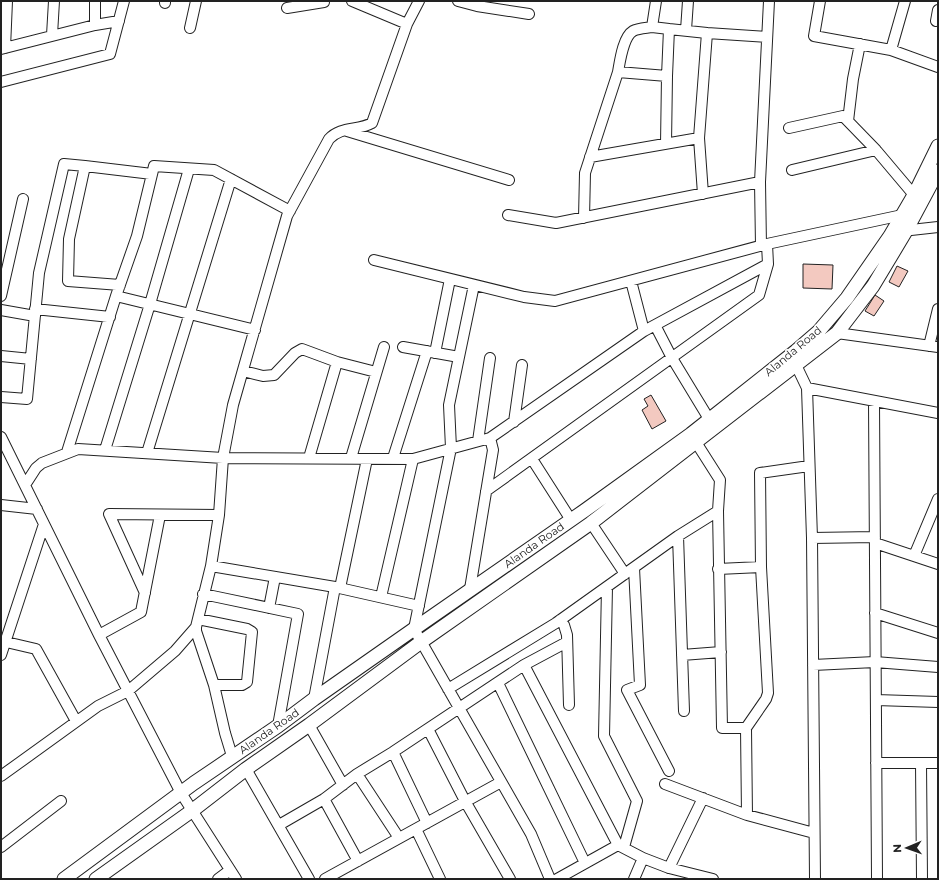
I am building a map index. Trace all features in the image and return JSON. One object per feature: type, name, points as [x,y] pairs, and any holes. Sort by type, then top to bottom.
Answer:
[{"type":"main road","name":"Alanda Road","points":[[96,879],[421,642],[592,523],[694,438],[709,420],[818,332],[847,298],[892,232],[914,195],[938,146]]},
{"type":"main road","name":"Alanda Road","points":[[64,879],[232,756],[278,726],[470,589],[694,438],[796,365],[837,333],[873,286],[906,231],[938,171]]},
{"type":"street","points":[[7,1],[3,48],[52,35],[119,21]]},
{"type":"street","points":[[52,35],[54,1]]},
{"type":"street","points":[[95,1],[95,25]]},
{"type":"street","points":[[1,82],[110,54],[124,1]]},
{"type":"street","points":[[190,28],[196,1]]},
{"type":"street","points":[[287,8],[324,1]]},
{"type":"street","points":[[352,1],[407,24]]},
{"type":"street","points":[[232,756],[214,685],[196,631],[203,594],[211,566],[219,515],[222,458],[233,405],[287,216],[329,140],[335,134],[343,130],[372,124],[407,24],[419,1]]},
{"type":"street","points":[[458,1],[477,6],[529,14]]},
{"type":"street","points":[[652,27],[656,1]]},
{"type":"street","points":[[686,30],[688,1]]},
{"type":"street","points":[[486,491],[759,295],[768,264],[764,245],[760,182],[769,1]]},
{"type":"street","points":[[820,1],[814,36],[890,50],[938,67]]},
{"type":"street","points":[[890,50],[905,1]]},
{"type":"street","points":[[936,21],[938,10]]},
{"type":"street","points":[[584,218],[585,174],[618,72],[625,42],[629,35],[636,30],[652,27],[707,33],[767,37]]},
{"type":"street","points":[[666,144],[669,29]]},
{"type":"street","points":[[703,194],[700,138],[707,33]]},
{"type":"street","points":[[848,121],[852,79],[860,44]]},
{"type":"street","points":[[618,72],[667,76]]},
{"type":"street","points":[[789,128],[843,116],[876,150],[914,195]]},
{"type":"street","points":[[343,130],[509,180]]},
{"type":"street","points":[[590,158],[700,138]]},
{"type":"street","points":[[792,170],[876,150]]},
{"type":"street","points":[[1,397],[27,399],[39,273],[64,164],[152,174]]},
{"type":"street","points":[[85,166],[69,239],[68,281],[120,285]]},
{"type":"street","points":[[67,452],[116,296],[137,236],[154,166],[214,170],[290,211]]},
{"type":"street","points":[[105,450],[150,304],[189,169]]},
{"type":"street","points":[[147,453],[231,179]]},
{"type":"street","points":[[508,215],[556,223],[760,182]]},
{"type":"street","points":[[1,296],[23,198]]},
{"type":"street","points":[[374,260],[524,297],[555,301],[764,245],[916,212]]},
{"type":"street","points":[[892,232],[938,227]]},
{"type":"street","points":[[24,484],[42,462],[78,448],[222,458],[413,459],[490,438],[655,325],[768,264]]},
{"type":"street","points":[[393,458],[431,352],[450,279]]},
{"type":"street","points":[[631,281],[644,332]]},
{"type":"street","points":[[474,285],[449,405],[451,448],[414,629],[531,834],[550,879]]},
{"type":"street","points":[[116,296],[255,330]]},
{"type":"street","points":[[837,333],[933,347],[938,309]]},
{"type":"street","points":[[1,310],[110,318]]},
{"type":"street","points":[[655,325],[672,358],[709,420]]},
{"type":"street","points":[[403,346],[459,357]]},
{"type":"street","points":[[351,458],[384,347]]},
{"type":"street","points":[[243,371],[263,376],[274,375],[298,350],[302,349],[337,362],[376,372]]},
{"type":"street","points":[[796,351],[796,365],[807,388],[812,538],[815,879]]},
{"type":"street","points":[[1,356],[31,359]]},
{"type":"street","points":[[478,441],[490,358]]},
{"type":"street","points":[[309,458],[337,362]]},
{"type":"street","points":[[514,422],[522,366]]},
{"type":"street","points":[[807,388],[938,413]]},
{"type":"street","points":[[874,402],[877,879]]},
{"type":"street","points":[[1,437],[99,635],[181,793],[233,875],[218,879]]},
{"type":"street","points":[[470,589],[492,450],[490,438]]},
{"type":"street","points":[[694,438],[720,480],[718,511],[718,569],[722,652],[722,728],[746,728]]},
{"type":"street","points":[[314,699],[367,458]]},
{"type":"street","points":[[381,597],[413,459]]},
{"type":"street","points":[[532,459],[571,520]]},
{"type":"street","points":[[747,815],[746,728],[764,702],[768,693],[761,567],[760,473],[809,466]]},
{"type":"street","points":[[914,556],[938,499]]},
{"type":"street","points":[[1,505],[37,510]]},
{"type":"street","points":[[448,689],[560,620],[678,536],[718,511]]},
{"type":"street","points":[[145,593],[109,514],[219,515]]},
{"type":"street","points":[[99,635],[141,612],[160,515]]},
{"type":"street","points":[[592,523],[625,574]]},
{"type":"street","points":[[1,655],[44,524]]},
{"type":"street","points":[[678,536],[684,711]]},
{"type":"street","points":[[812,538],[875,540],[938,564]]},
{"type":"street","points":[[211,566],[338,588],[419,606]]},
{"type":"street","points":[[718,569],[761,567]]},
{"type":"street","points":[[634,568],[640,685],[627,690],[669,771]]},
{"type":"street","points":[[269,608],[275,577]]},
{"type":"street","points":[[557,879],[585,863],[621,846],[637,801],[604,736],[607,587]]},
{"type":"street","points":[[203,594],[298,614],[278,726]]},
{"type":"street","points":[[875,613],[938,633]]},
{"type":"street","points":[[560,620],[566,629],[569,705]]},
{"type":"street","points":[[197,623],[247,629],[252,632],[247,682],[242,685],[214,685]]},
{"type":"street","points":[[1,776],[98,706],[128,691],[175,651],[197,623]]},
{"type":"street","points":[[6,642],[36,649],[76,721]]},
{"type":"street","points":[[279,825],[324,799],[357,774],[459,709],[524,665],[567,642]]},
{"type":"street","points":[[682,654],[722,652]]},
{"type":"street","points":[[813,665],[875,662],[938,667]]},
{"type":"street","points":[[524,665],[621,846],[643,858],[669,868],[713,879]]},
{"type":"street","points":[[498,683],[585,863]]},
{"type":"street","points":[[876,700],[938,702]]},
{"type":"street","points":[[309,724],[343,785]]},
{"type":"street","points":[[428,729],[465,801],[510,879]]},
{"type":"street","points":[[393,752],[427,823]]},
{"type":"street","points":[[876,763],[938,763]]},
{"type":"street","points":[[921,763],[922,879]]},
{"type":"street","points":[[246,769],[309,879]]},
{"type":"street","points":[[357,774],[399,838]]},
{"type":"street","points":[[325,879],[501,782]]},
{"type":"street","points":[[665,784],[747,815],[814,833]]},
{"type":"street","points":[[669,868],[702,798]]},
{"type":"street","points":[[324,799],[358,861]]},
{"type":"street","points":[[1,847],[61,801]]},
{"type":"street","points":[[416,829],[440,879]]},
{"type":"street","points":[[634,879],[643,858]]},
{"type":"building","points":[[803,264],[833,265],[832,289],[803,288]]},
{"type":"building","points":[[897,266],[908,271],[899,287],[889,282]]},
{"type":"building","points":[[875,295],[884,301],[874,316],[865,311]]},
{"type":"building","points":[[651,395],[666,421],[652,429],[642,410],[648,406],[644,399]]}]
